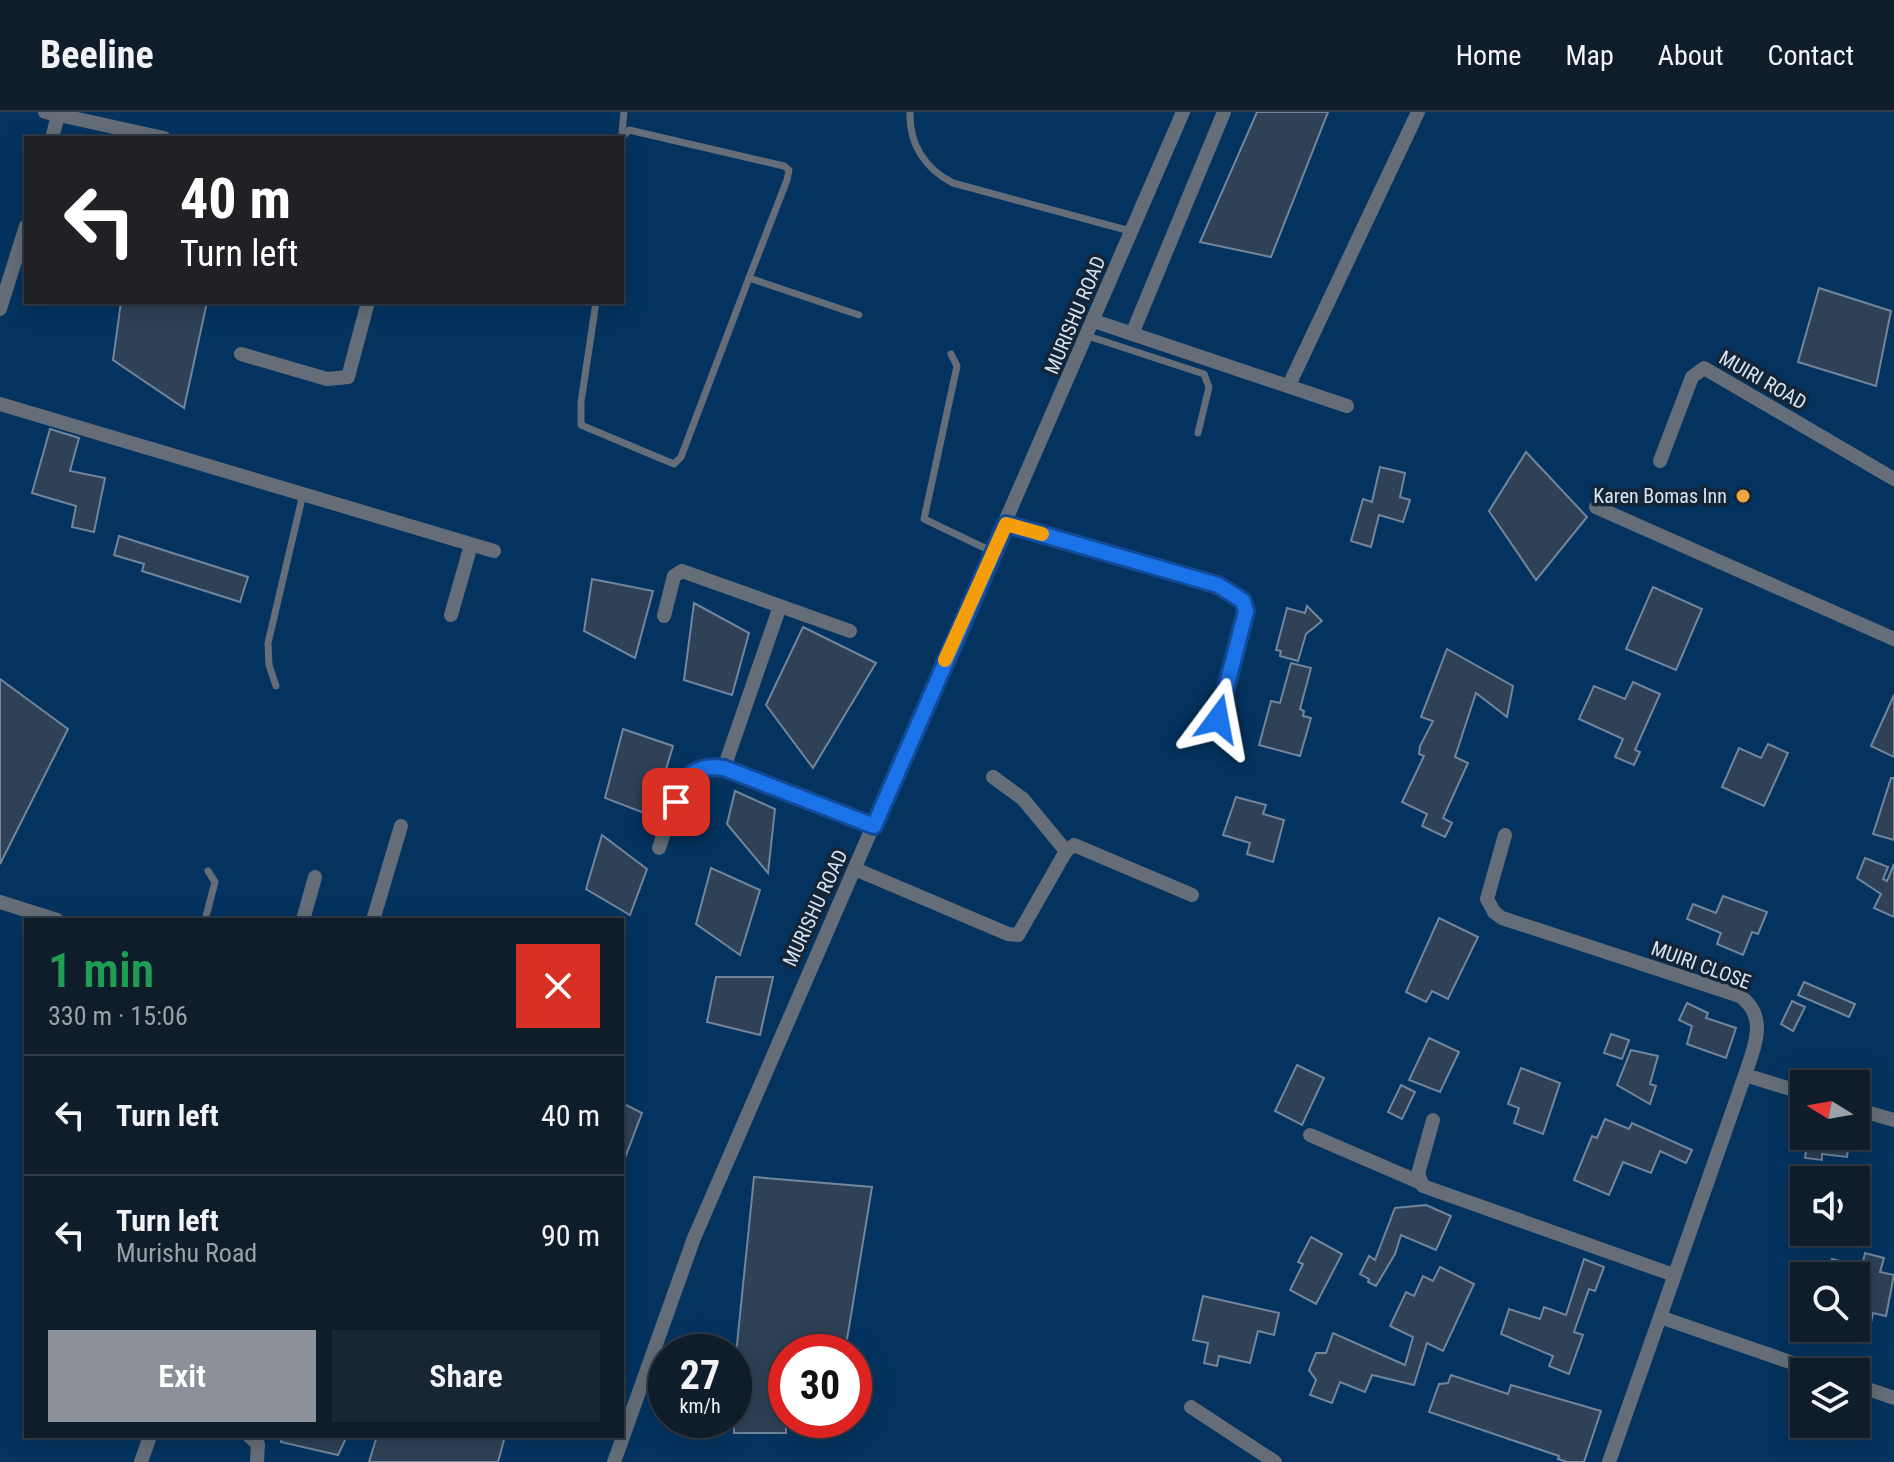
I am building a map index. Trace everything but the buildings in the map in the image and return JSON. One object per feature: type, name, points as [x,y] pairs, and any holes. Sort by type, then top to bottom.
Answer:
[{"type":"street","name":"MURISHU ROAD","points":[[624,1434],[694,1238],[1183,112]]},
{"type":"street","points":[[1132,334],[1224,112]]},
{"type":"street","points":[[1289,385],[1418,112]]},
{"type":"street","points":[[52,136],[54,113],[155,136]]},
{"type":"street","points":[[0,309],[24,232]]},
{"type":"street","points":[[241,354],[327,379],[348,377],[367,304]]},
{"type":"street","points":[[1094,321],[1347,406]]},
{"type":"street","name":"MUIRI ROAD","points":[[1660,461],[1692,377],[1704,368],[1894,479]]},
{"type":"street","points":[[0,404],[494,551]]},
{"type":"street","points":[[1596,507],[1894,639]]},
{"type":"street","points":[[1006,524],[1218,585],[1243,601],[1246,611],[1218,719]]},
{"type":"street","points":[[451,615],[471,545]]},
{"type":"street","points":[[664,616],[674,576],[680,571],[850,631]]},
{"type":"street","points":[[724,768],[780,606]]},
{"type":"street","points":[[659,848],[684,778],[696,769],[724,768],[874,826]]},
{"type":"street","points":[[993,777],[1023,799],[1066,851]]},
{"type":"street","points":[[374,918],[401,826]]},
{"type":"street","name":"MUIRI CLOSE","points":[[1505,835],[1487,899],[1494,912],[1502,918],[1740,996],[1752,1005],[1757,1018],[1757,1034],[1745,1075],[1609,1462]]},
{"type":"street","points":[[855,869],[1008,934],[1018,935],[1066,851],[1074,845],[1083,846],[1192,895]]},
{"type":"street","points":[[304,918],[315,877]]},
{"type":"street","points":[[0,902],[51,918]]},
{"type":"street","points":[[1745,1075],[1790,1089]]},
{"type":"street","points":[[1870,1113],[1894,1120]]},
{"type":"street","points":[[1419,1182],[1419,1168],[1433,1120]]},
{"type":"street","points":[[1310,1135],[1419,1182],[1674,1275]]},
{"type":"street","points":[[1660,1317],[1790,1362]]},
{"type":"street","points":[[1870,1390],[1894,1398]]},
{"type":"street","points":[[1191,1407],[1275,1462]]},
{"type":"street","points":[[141,1462],[149,1438]]},
{"type":"street","points":[[251,1438],[258,1444],[257,1462]]},
{"type":"street","name":"MURISHU ROAD","points":[[614,1462],[623,1438]]},
{"type":"lane","points":[[622,136],[624,112]]},
{"type":"lane","points":[[910,112],[913,139],[927,164],[953,183],[1133,231]]},
{"type":"lane","points":[[596,304],[581,402],[581,425],[674,464],[681,457],[789,170],[758,158],[656,135],[629,130],[623,136]]},
{"type":"lane","points":[[749,278],[859,315]]},
{"type":"lane","points":[[1088,336],[1192,367],[1207,376],[1209,387],[1198,433]]},
{"type":"lane","points":[[951,354],[957,366],[924,519],[993,552]]},
{"type":"lane","points":[[276,686],[269,665],[268,643],[303,494]]},
{"type":"lane","points":[[206,918],[215,882],[208,871]]},
{"type":"shaded area","points":[[0,112],[1894,112],[1894,1462],[0,1462]]},
{"type":"slow traffic","points":[[945,660],[1006,524],[1042,534]]},
{"type":"place","name":"Karen Bomas Inn","points":[[1743,496]]},
{"type":"route","points":[[676,802],[684,778],[696,769],[710,766],[724,768],[874,826],[1006,524],[1218,585],[1243,601],[1246,611],[1218,719]]}]
